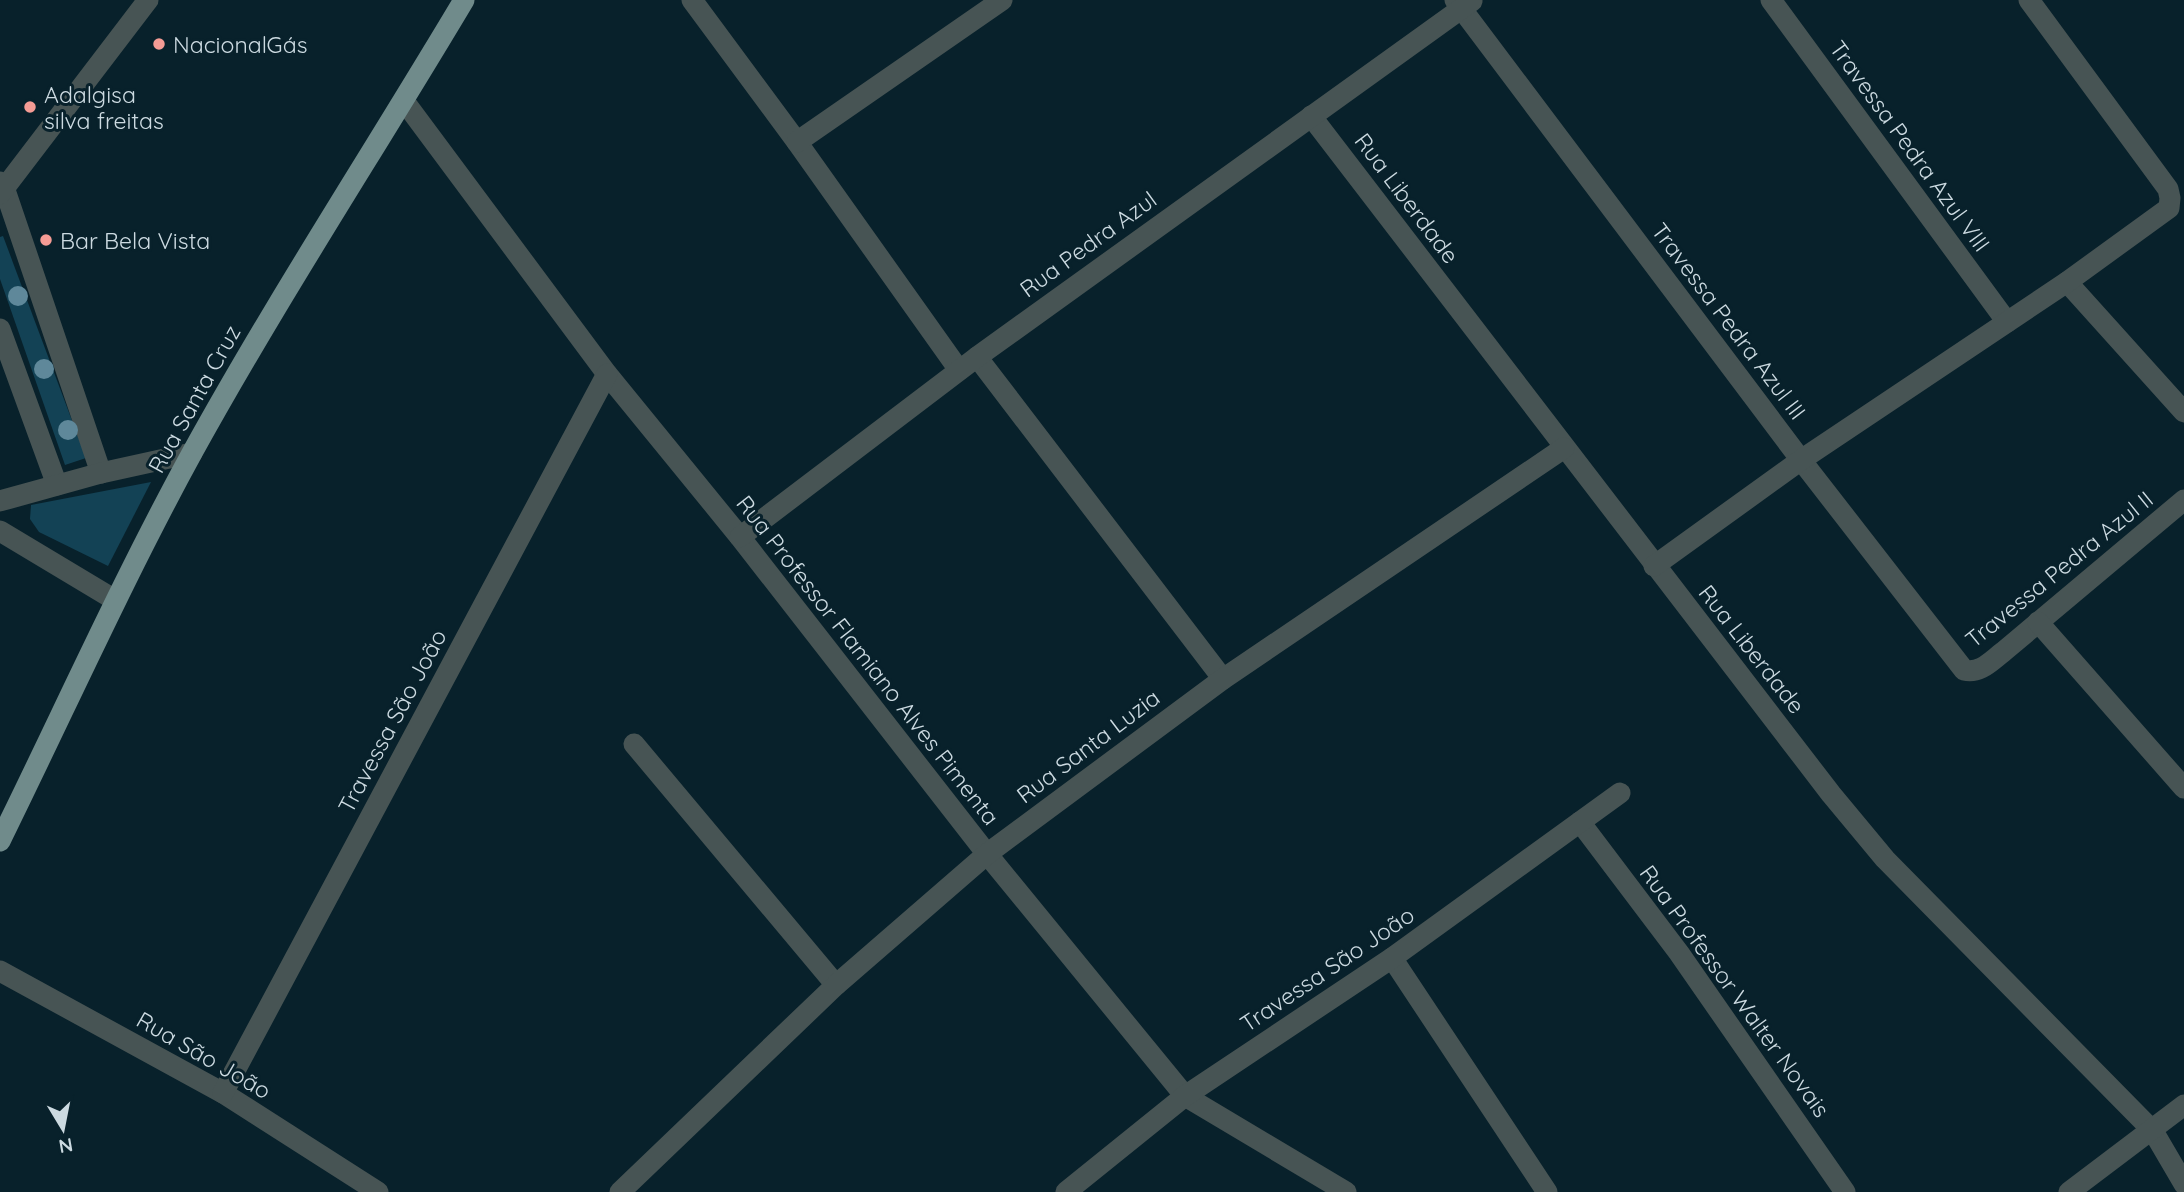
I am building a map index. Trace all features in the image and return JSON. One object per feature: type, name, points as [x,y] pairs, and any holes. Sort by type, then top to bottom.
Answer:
[{"type":"main road","name":"Rua Santa Cruz","points":[[0,841],[115,600],[192,453],[304,259],[464,0]]},
{"type":"street","points":[[102,473],[2,189],[148,0]]},
{"type":"street","points":[[692,0],[959,370]]},
{"type":"street","points":[[797,142],[1002,0]]},
{"type":"street","name":"Travessa Pedra Azul VIII","points":[[1771,0],[2007,322]]},
{"type":"street","points":[[1654,566],[1801,460],[2067,282],[2169,208],[2171,198],[2168,189],[2029,0]]},
{"type":"street","name":"Rua Pedra Azul","points":[[740,537],[959,370],[1463,3]]},
{"type":"street","name":"Travessa Pedra Azul III","points":[[1463,3],[1801,460],[1964,670]]},
{"type":"street","name":"Rua Professor Flamiano Alves Pimenta","points":[[404,101],[607,374],[740,537],[987,854],[1185,1096],[1346,1192]]},
{"type":"street","name":"Rua Liberdade","points":[[1311,116],[1831,794],[1885,859],[2153,1131],[2184,1184]]},
{"type":"street","points":[[2067,282],[2184,412]]},
{"type":"street","points":[[0,329],[57,485]]},
{"type":"street","points":[[977,357],[1223,679]]},
{"type":"street","name":"Travessa São João","points":[[223,1093],[607,374]]},
{"type":"street","name":"Rua Santa Luzia","points":[[620,1192],[836,985],[987,854],[1223,679],[1564,448]]},
{"type":"street","points":[[0,501],[102,473],[192,453]]},
{"type":"street","name":"Travessa Pedra Azul II","points":[[1964,670],[1981,669],[2184,500]]},
{"type":"street","points":[[0,531],[115,600]]},
{"type":"street","points":[[2038,622],[2184,788]]},
{"type":"street","points":[[634,744],[836,985]]},
{"type":"street","name":"Travessa São João","points":[[1066,1192],[1185,1096],[1392,958],[1620,793]]},
{"type":"street","name":"Rua Professor Walter Novais","points":[[1580,822],[1679,953],[1845,1192]]},
{"type":"street","points":[[1392,958],[1547,1192]]},
{"type":"street","name":"Rua São João","points":[[0,971],[223,1093],[378,1192]]},
{"type":"street","points":[[2069,1192],[2184,1105]]},
{"type":"shaded area","points":[[3,236],[86,458],[65,465],[0,279],[0,237]]},
{"type":"shaded area","points":[[151,482],[108,566],[39,532],[30,519],[31,505]]},
{"type":"place","name":"NacionalGás","points":[[159,44]]},
{"type":"place","name":"Adalgisa silva freitas","points":[[30,107]]},
{"type":"place","name":"Bar Bela Vista","points":[[46,240]]}]
